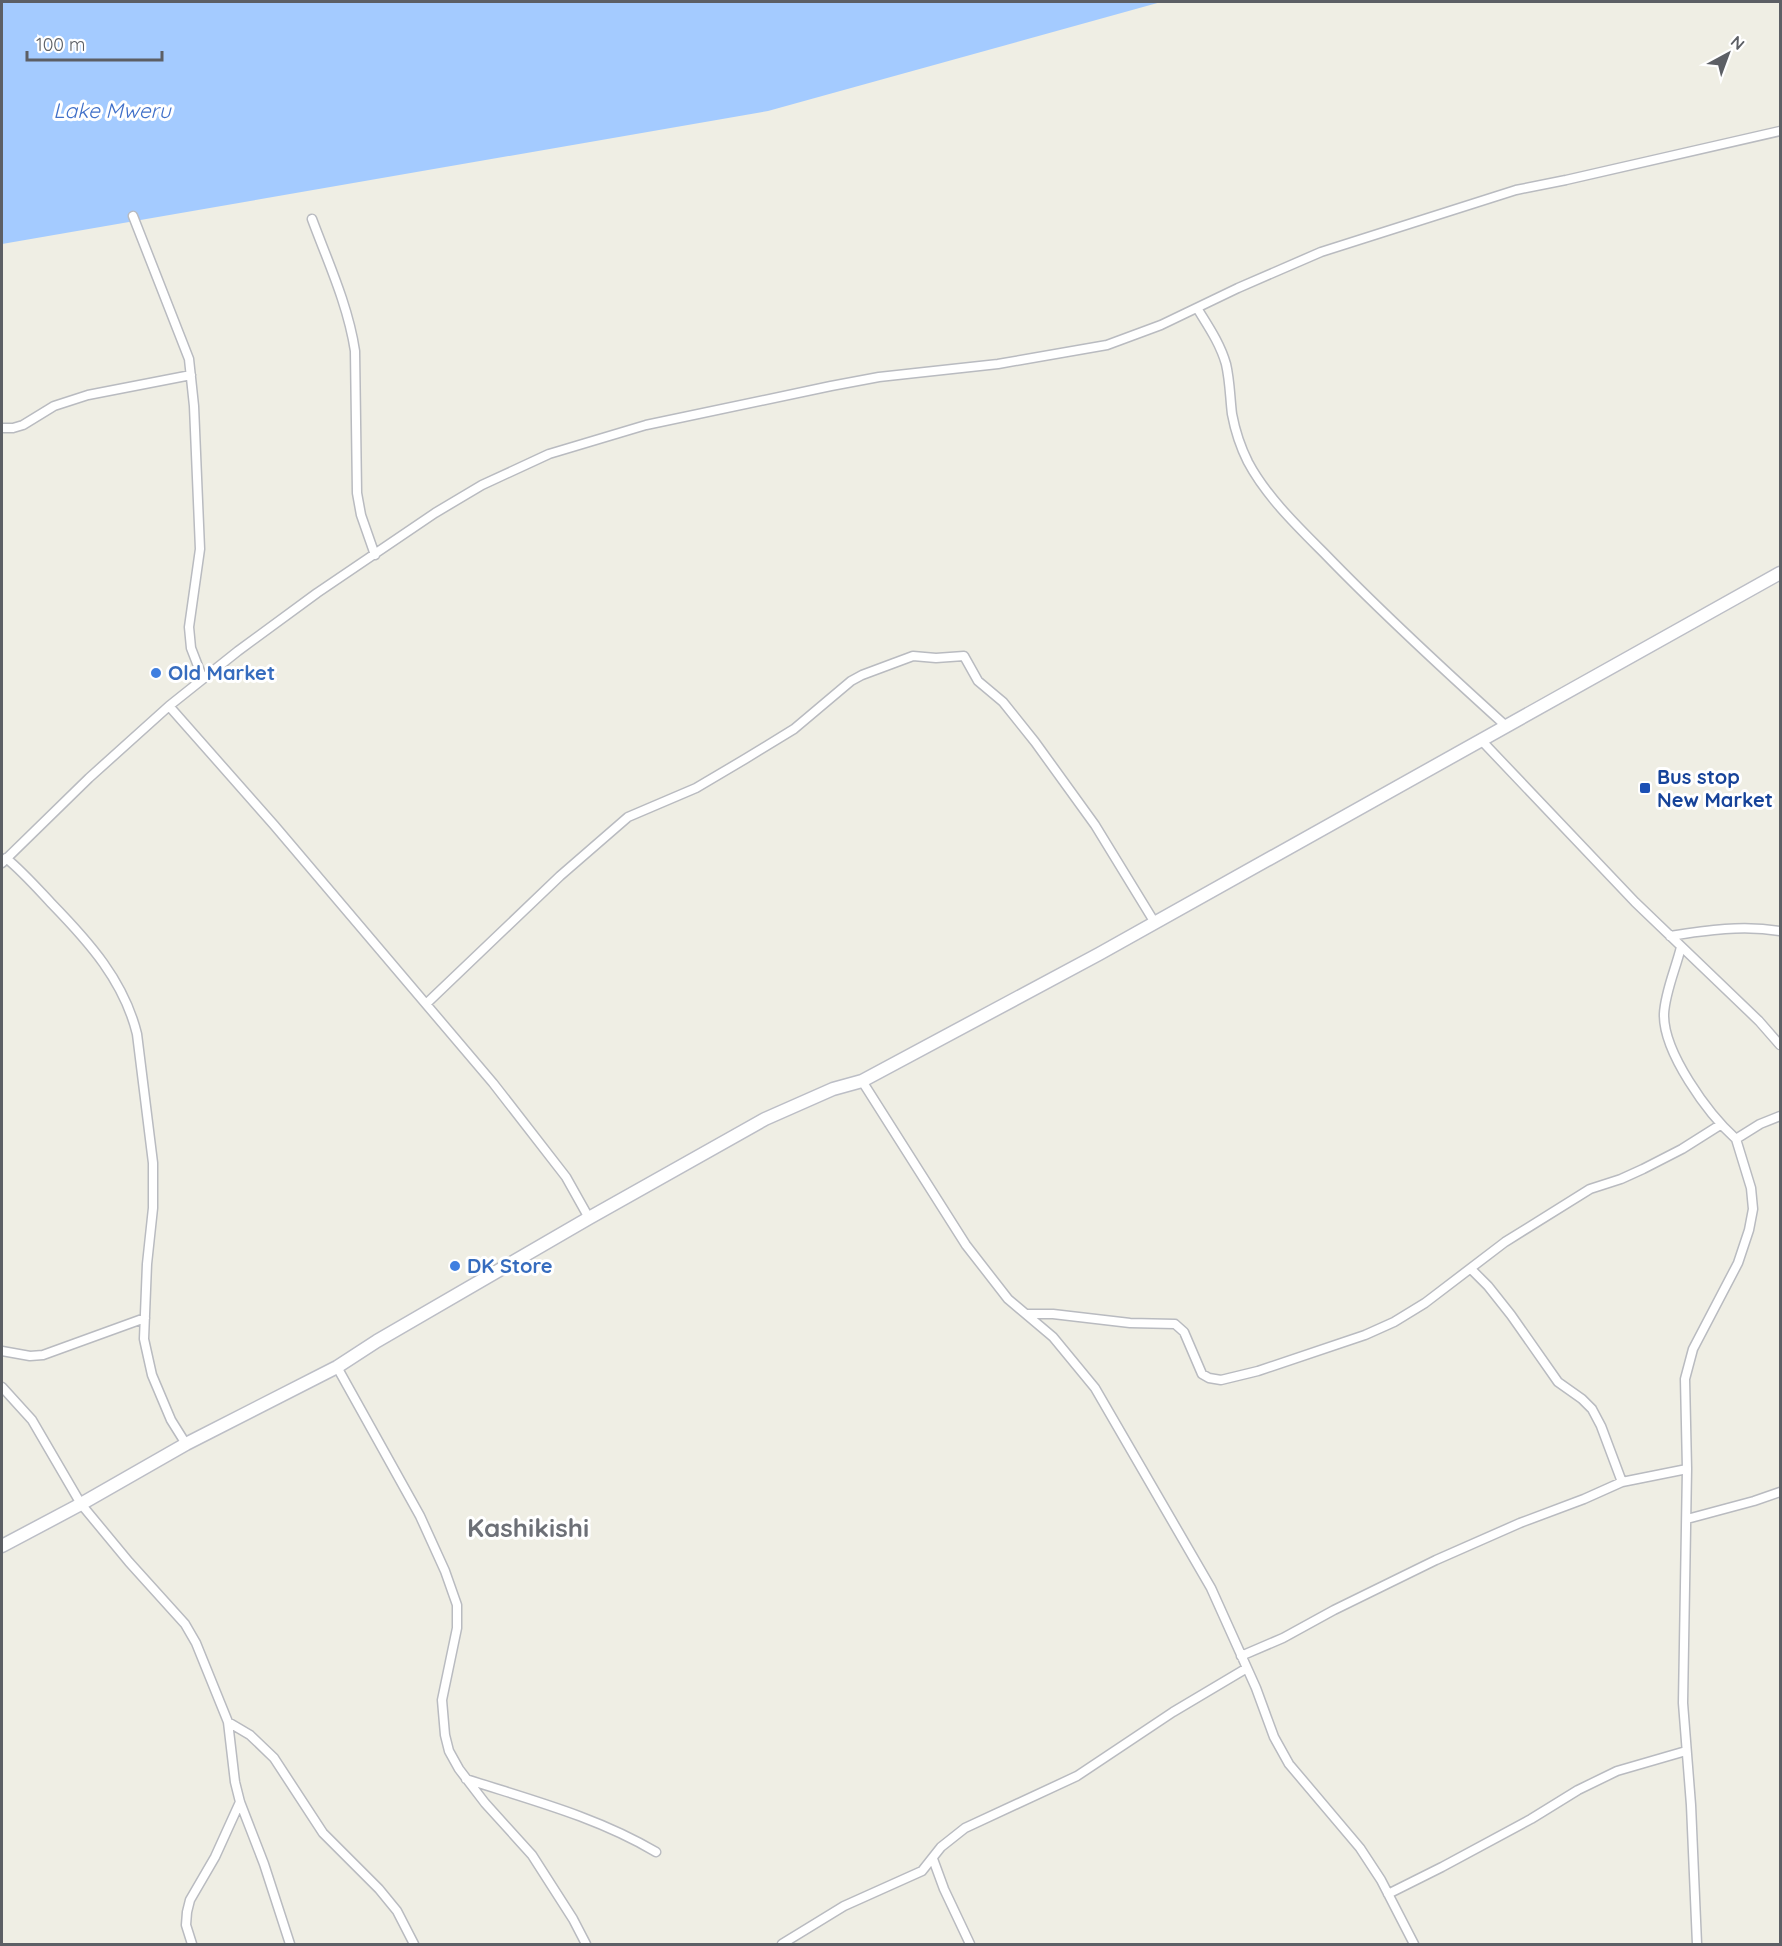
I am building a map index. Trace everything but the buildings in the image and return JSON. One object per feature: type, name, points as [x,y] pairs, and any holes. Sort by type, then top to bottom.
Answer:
[{"type":"main road","points":[[2,1546],[186,1444],[337,1367],[377,1341],[589,1218],[765,1119],[833,1089],[862,1081],[1155,922],[1780,573]]},
{"type":"street","points":[[186,1444],[171,1420],[152,1375],[144,1339],[147,1264],[153,1208],[153,1163],[137,1034],[132,1013],[119,986],[89,944],[23,873],[4,860],[170,706],[238,651],[317,593],[435,513],[482,485],[549,454],[646,425],[879,377],[998,364],[1107,345],[1161,326],[1321,252],[1516,190],[1780,131]]},
{"type":"street","points":[[133,216],[189,359],[197,446],[200,549],[189,627],[191,648],[203,679]]},
{"type":"street","points":[[312,219],[352,329],[355,351],[357,493],[361,515],[375,555]]},
{"type":"street","points":[[1197,308],[1217,339],[1226,365],[1233,417],[1239,440],[1249,462],[1264,485],[1304,533],[1349,579],[1506,726]]},
{"type":"street","points":[[2,428],[23,425],[54,406],[88,395],[191,375]]},
{"type":"street","points":[[426,1004],[560,876],[628,817],[696,788],[794,729],[851,681],[913,656],[936,658],[964,656],[978,681],[1003,702],[1062,779],[1095,825],[1155,922]]},
{"type":"street","points":[[170,706],[493,1083],[566,1177],[589,1218]]},
{"type":"street","points":[[1481,740],[1670,936],[1759,1020],[1780,1045]]},
{"type":"street","points":[[1670,936],[1724,928],[1780,931]]},
{"type":"street","points":[[1681,947],[1665,1010],[1666,1029],[1674,1055],[1701,1100],[1720,1125],[1736,1139],[1749,1180],[1753,1209],[1738,1263],[1693,1348],[1685,1379],[1688,1469],[1683,1703],[1691,1805],[1697,1944]]},
{"type":"street","points":[[862,1081],[966,1245],[1008,1299],[1053,1337],[1095,1388],[1211,1588],[1247,1668],[1274,1737],[1288,1764],[1360,1848],[1388,1894],[1414,1944]]},
{"type":"street","points":[[1736,1139],[1760,1124],[1780,1116]]},
{"type":"street","points":[[1027,1314],[1053,1314],[1130,1323],[1176,1324],[1184,1332],[1202,1374],[1221,1380],[1258,1371],[1365,1335],[1394,1322],[1425,1303],[1505,1242],[1590,1189],[1621,1179],[1651,1165],[1720,1125]]},
{"type":"street","points":[[1471,1269],[1511,1315],[1558,1382],[1592,1409],[1601,1426],[1622,1482]]},
{"type":"street","points":[[2,1351],[30,1356],[43,1355],[145,1318]]},
{"type":"street","points":[[337,1367],[420,1516],[445,1571],[457,1605],[457,1628],[442,1700],[444,1735],[449,1751],[466,1779],[485,1803],[532,1855],[573,1919],[586,1944]]},
{"type":"street","points":[[2,1387],[32,1420],[81,1504],[185,1624],[196,1643],[228,1722],[235,1782],[240,1802],[264,1864],[290,1944]]},
{"type":"street","points":[[1241,1656],[1283,1638],[1436,1560],[1520,1523],[1622,1482],[1688,1469]]},
{"type":"street","points":[[1687,1519],[1780,1492]]},
{"type":"street","points":[[782,1944],[844,1906],[922,1870],[941,1847],[965,1828],[1077,1776],[1173,1712],[1247,1668]]},
{"type":"street","points":[[228,1722],[250,1735],[274,1758],[323,1833],[379,1889],[397,1911],[414,1944]]},
{"type":"street","points":[[1388,1894],[1442,1868],[1578,1790],[1607,1776],[1643,1762],[1686,1751]]},
{"type":"street","points":[[466,1779],[593,1821],[627,1835],[656,1852]]},
{"type":"street","points":[[192,1944],[186,1925],[190,1900],[215,1857],[240,1802]]},
{"type":"street","points":[[933,1859],[944,1889],[970,1944]]},
{"type":"water","name":"Lake Mweru","points":[[2,2],[1161,2],[768,111],[2,244]]},
{"type":"place","name":"Old Market","points":[[156,673]]},
{"type":"place","name":"Bus stop New Market","points":[[1645,788]]},
{"type":"place","name":"DK Store","points":[[455,1266]]},
{"type":"district","name":"Kashikishi","points":[[528,1528]]}]
